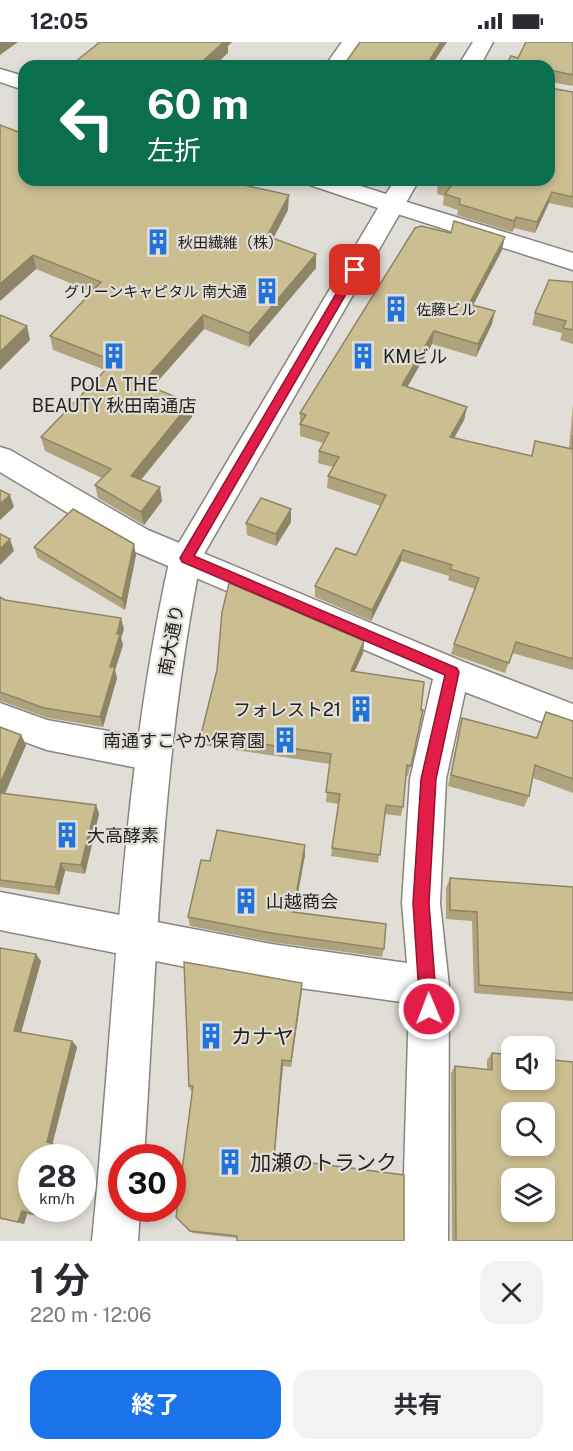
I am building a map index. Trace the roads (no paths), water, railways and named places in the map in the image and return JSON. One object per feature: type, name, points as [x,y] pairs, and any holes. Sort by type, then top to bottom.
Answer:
[{"type":"street","points":[[340,60],[352,42]]},
{"type":"street","points":[[473,60],[483,42]]},
{"type":"street","points":[[0,75],[18,81]]},
{"type":"street","points":[[359,186],[400,192],[573,262]]},
{"type":"street","name":"南大通り","points":[[123,1144],[153,755],[173,618],[186,558],[400,192]]},
{"type":"street","points":[[0,458],[137,538],[452,672],[573,719]]},
{"type":"street","points":[[425,1241],[429,986],[421,903],[428,779],[452,672]]},
{"type":"street","points":[[0,718],[47,735],[153,755]]},
{"type":"street","points":[[0,911],[272,964],[429,986]]},
{"type":"street","name":"南大通り","points":[[115,1241],[117,1222]]},
{"type":"place","name":"秋田繊維（株）","points":[[158,242]]},
{"type":"place","name":"グリーンキャピタル 南大通","points":[[267,291]]},
{"type":"place","name":"佐藤ビル","points":[[396,309]]},
{"type":"place","name":"POLA THE BEAUTY 秋田南通店","points":[[114,356]]},
{"type":"place","name":"KMビル","points":[[363,356]]},
{"type":"place","name":"フォレスト21","points":[[361,709]]},
{"type":"place","name":"南通すこやか保育園","points":[[285,740]]},
{"type":"place","name":"大高酵素","points":[[67,835]]},
{"type":"place","name":"山越商会","points":[[246,901]]},
{"type":"place","name":"カナヤ","points":[[211,1036]]},
{"type":"place","name":"加瀬のトランク","points":[[230,1162]]}]
